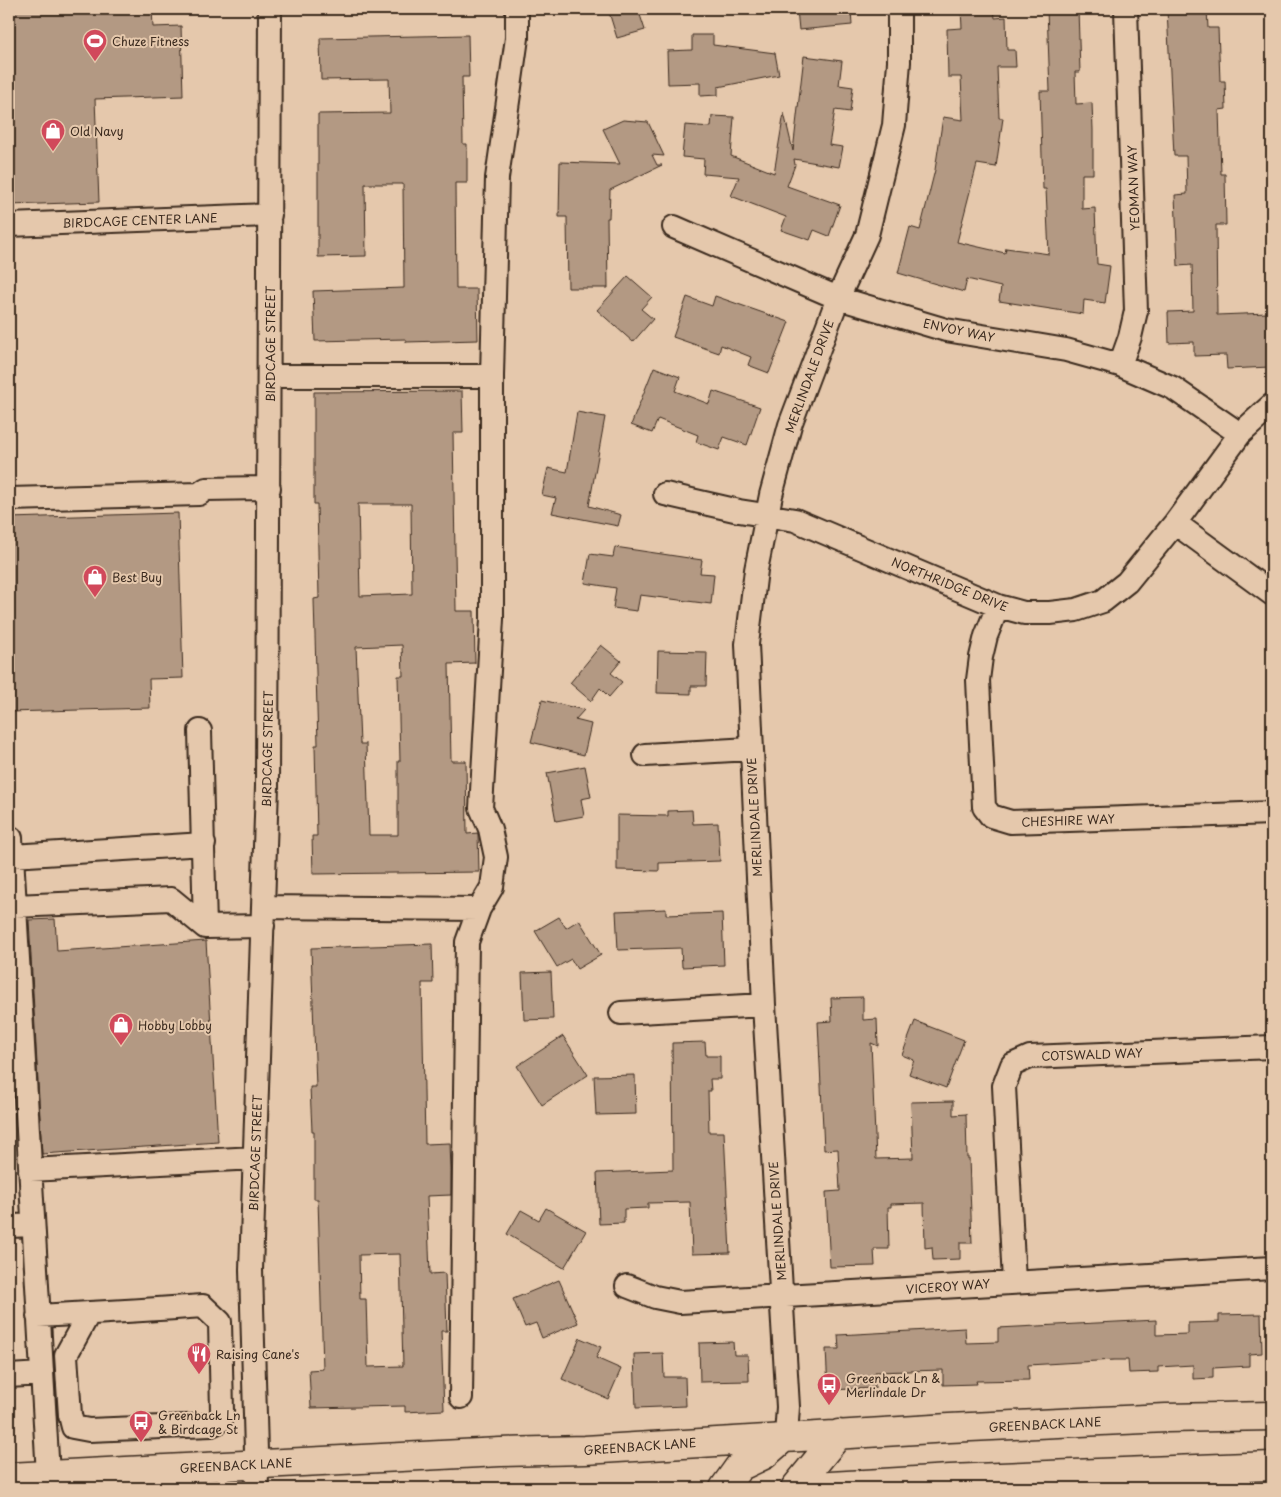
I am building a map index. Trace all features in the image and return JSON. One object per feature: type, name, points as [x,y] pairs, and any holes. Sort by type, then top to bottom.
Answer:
[{"type":"main road","name":"GREENBACK LANE","points":[[9,1477],[48,1474],[257,1476],[786,1436],[1156,1419],[1272,1416]]},
{"type":"main road","points":[[839,1434],[800,1479],[796,1488],[950,1483],[1272,1466]]},
{"type":"main road","points":[[724,1488],[739,1467],[764,1455],[786,1436]]},
{"type":"street","name":"BIRDCAGE STREET","points":[[257,1476],[251,1270],[267,786],[270,488],[270,9]]},
{"type":"street","points":[[461,1396],[467,942],[479,909],[492,887],[496,857],[490,829],[481,808],[492,619],[492,376],[496,178],[517,38],[517,9]]},
{"type":"street","name":"MERLINDALE DRIVE","points":[[786,1436],[788,1407],[750,749],[747,644],[756,570],[767,515],[790,425],[838,298],[867,235],[894,124],[899,62],[899,9]]},
{"type":"street","name":"YEOMAN WAY","points":[[1120,365],[1130,337],[1136,311],[1126,9]]},
{"type":"street","name":"BIRDCAGE CENTER LANE","points":[[9,225],[270,215]]},
{"type":"street","name":"ENVOY WAY","points":[[674,227],[838,298],[946,330],[1066,350],[1120,365],[1174,388],[1240,434]]},
{"type":"street","points":[[269,376],[492,376]]},
{"type":"street","name":"NORTHRIDGE DRIVE","points":[[665,494],[795,520],[998,606],[1024,613],[1076,610],[1103,601],[1127,582],[1175,523],[1240,434],[1272,405]]},
{"type":"street","points":[[9,500],[199,494],[206,489],[270,488]]},
{"type":"street","points":[[1175,523],[1272,594]]},
{"type":"street","name":"CHESHIRE WAY","points":[[998,606],[986,636],[978,680],[984,808],[991,816],[1011,822],[1272,813]]},
{"type":"street","points":[[200,731],[205,927]]},
{"type":"street","name":"MERLINDALE DRIVE","points":[[645,755],[750,749]]},
{"type":"street","points":[[48,1474],[10,847],[204,844]]},
{"type":"street","points":[[15,906],[171,900],[205,927],[263,917],[479,909]]},
{"type":"street","points":[[621,1013],[764,1005]]},
{"type":"street","name":"COTSWALD WAY","points":[[1014,1282],[1004,1086],[1012,1064],[1030,1057],[1272,1047]]},
{"type":"street","points":[[30,1170],[255,1158]]},
{"type":"street","points":[[9,1226],[33,1225]]},
{"type":"street","name":"VICEROY WAY","points":[[628,1286],[656,1297],[680,1302],[782,1298],[1014,1282],[1272,1268]]},
{"type":"street","points":[[38,1316],[203,1306],[220,1322],[222,1412],[220,1421],[211,1425],[89,1430],[73,1427],[70,1415],[66,1355],[89,1313]]},
{"type":"street","points":[[9,1376],[42,1374]]},
{"type":"building","name":"Chuze Fitness","points":[[9,9],[152,9],[153,27],[181,26],[183,96],[95,99],[99,202],[9,205]]},
{"type":"building","points":[[608,9],[638,9],[645,30],[617,38]]},
{"type":"building","points":[[797,9],[851,9],[852,25],[799,30]]},
{"type":"building","points":[[961,9],[994,9],[995,18],[1006,17],[1007,50],[1015,50],[1016,67],[997,67],[999,118],[1003,118],[996,167],[977,164],[957,242],[1005,253],[1006,248],[1049,254],[1046,189],[1043,189],[1040,91],[1050,91],[1047,9],[1078,9],[1080,72],[1075,72],[1076,104],[1092,103],[1093,130],[1093,174],[1082,174],[1082,209],[1095,208],[1097,264],[1110,266],[1105,303],[1084,300],[1083,314],[999,301],[1001,287],[967,279],[964,292],[898,273],[910,227],[920,230],[935,170],[943,117],[963,120],[961,77],[948,77],[947,29],[962,28]]},
{"type":"building","points":[[1167,9],[1207,9],[1208,28],[1218,28],[1220,81],[1225,81],[1226,109],[1219,110],[1221,174],[1225,174],[1226,225],[1216,225],[1217,315],[1268,313],[1270,367],[1227,369],[1226,355],[1194,356],[1194,342],[1169,343],[1168,312],[1193,311],[1192,265],[1178,266],[1175,195],[1187,194],[1186,156],[1174,156]]},
{"type":"building","points":[[468,35],[469,77],[462,77],[463,144],[467,144],[467,183],[455,183],[456,289],[477,289],[478,340],[406,342],[406,339],[315,341],[313,291],[404,288],[403,184],[365,184],[366,256],[318,257],[318,114],[390,113],[389,79],[321,80],[320,38]]},
{"type":"building","points":[[692,35],[713,35],[713,45],[775,53],[779,75],[718,87],[718,95],[700,96],[700,83],[668,84],[667,51],[692,50]]},
{"type":"building","points":[[804,56],[842,61],[839,85],[853,87],[850,112],[835,110],[829,145],[843,147],[839,167],[794,159],[795,165],[787,186],[840,205],[829,236],[814,230],[810,240],[781,230],[786,217],[731,196],[739,177],[703,174],[704,159],[682,157],[685,125],[711,127],[712,116],[734,117],[731,156],[774,173],[784,113],[793,151]]},
{"type":"building","points":[[623,120],[648,122],[664,156],[652,155],[657,165],[662,165],[610,190],[609,218],[607,218],[608,288],[568,288],[567,217],[559,217],[560,162],[620,164],[603,129]]},
{"type":"building","points":[[628,276],[652,297],[641,309],[653,319],[633,342],[597,310]]},
{"type":"building","points":[[715,296],[789,322],[769,373],[748,365],[751,357],[721,345],[719,353],[673,337],[687,297],[712,306]]},
{"type":"building","points":[[654,367],[680,377],[675,391],[709,404],[713,391],[760,407],[747,445],[724,437],[719,450],[696,442],[698,435],[658,419],[652,433],[631,425]]},
{"type":"building","points":[[462,391],[463,433],[453,433],[456,611],[474,611],[475,663],[449,664],[451,761],[466,761],[467,834],[478,833],[479,872],[313,874],[312,836],[317,836],[315,745],[318,745],[314,599],[319,598],[317,504],[314,504],[314,392]],"holes":[[[358,504],[411,504],[412,594],[360,596]],[[402,645],[403,676],[398,676],[400,761],[398,761],[398,835],[369,835],[366,744],[360,744],[356,647]]]},
{"type":"building","points":[[577,412],[605,417],[589,506],[621,515],[618,526],[552,513],[556,498],[542,495],[548,468],[567,472]]},
{"type":"building","name":"Best Buy","points":[[178,513],[183,678],[149,679],[150,708],[9,712],[9,518]]},
{"type":"building","points":[[615,547],[702,560],[700,573],[714,574],[711,604],[640,595],[637,611],[613,608],[616,588],[585,583],[590,554],[613,557]]},
{"type":"building","points":[[601,645],[621,661],[611,673],[622,682],[609,697],[600,688],[591,701],[570,683]]},
{"type":"building","points":[[658,651],[707,652],[706,686],[691,686],[691,694],[657,693]]},
{"type":"building","points":[[542,700],[584,710],[575,720],[591,724],[584,755],[531,742]]},
{"type":"building","points":[[585,766],[591,797],[581,799],[584,816],[556,821],[547,773]]},
{"type":"building","points":[[692,810],[693,824],[718,823],[720,861],[659,863],[659,871],[617,870],[617,815],[668,816],[668,811]]},
{"type":"building","points":[[666,909],[666,915],[722,913],[724,965],[682,967],[681,948],[618,950],[616,911]]},
{"type":"building","points":[[559,917],[566,928],[579,920],[601,955],[577,969],[571,959],[557,967],[535,931]]},
{"type":"building","name":"Hobby Lobby","points":[[55,919],[57,951],[206,941],[218,1142],[42,1154],[29,920]]},
{"type":"building","points":[[432,944],[433,983],[422,983],[425,1144],[450,1143],[451,1170],[451,1195],[427,1196],[430,1274],[445,1273],[447,1331],[441,1331],[444,1410],[405,1412],[405,1406],[311,1408],[309,1370],[323,1369],[318,1199],[314,1199],[314,1131],[312,1131],[310,1087],[316,1087],[311,948]],"holes":[[[400,1254],[403,1366],[368,1367],[366,1299],[360,1299],[359,1255]]]},
{"type":"building","points":[[551,972],[553,1019],[524,1020],[522,973]]},
{"type":"building","points":[[863,997],[863,1020],[877,1019],[878,1046],[871,1043],[876,1159],[913,1158],[911,1102],[953,1101],[953,1115],[966,1114],[972,1243],[960,1243],[960,1259],[933,1260],[932,1247],[925,1248],[924,1203],[891,1204],[891,1207],[888,1207],[889,1249],[874,1249],[875,1266],[830,1267],[826,1192],[840,1191],[838,1149],[824,1150],[818,1022],[832,1021],[831,998]]},
{"type":"building","points":[[915,1021],[964,1040],[946,1088],[909,1074],[914,1060],[902,1055]]},
{"type":"building","points":[[563,1036],[588,1075],[542,1105],[517,1066]]},
{"type":"building","points":[[705,1042],[706,1056],[720,1056],[720,1079],[710,1079],[711,1091],[708,1091],[709,1132],[724,1132],[730,1253],[692,1254],[690,1202],[648,1203],[648,1208],[624,1209],[624,1223],[599,1224],[597,1173],[673,1170],[672,1043]]},
{"type":"building","points":[[635,1075],[636,1114],[596,1115],[594,1076]]},
{"type":"building","points":[[546,1208],[586,1231],[564,1268],[507,1234],[521,1210],[539,1220]]},
{"type":"building","points":[[559,1280],[578,1323],[542,1338],[536,1323],[525,1327],[513,1299]]},
{"type":"building","points":[[1261,1314],[1262,1353],[1249,1354],[1249,1366],[1213,1368],[1213,1378],[1193,1379],[1193,1365],[1158,1367],[1158,1372],[1129,1373],[1128,1360],[1114,1360],[1028,1365],[1029,1380],[976,1381],[977,1384],[943,1385],[943,1370],[875,1372],[875,1388],[828,1390],[826,1349],[839,1349],[838,1335],[965,1328],[966,1343],[998,1342],[998,1328],[1156,1320],[1156,1335],[1188,1334],[1188,1323],[1219,1322],[1219,1315]]},
{"type":"building","points":[[580,1338],[601,1347],[596,1358],[621,1369],[608,1399],[562,1379]]},
{"type":"building","points":[[733,1342],[734,1355],[748,1355],[749,1381],[700,1382],[699,1343]]},
{"type":"building","points":[[663,1353],[664,1377],[685,1377],[686,1406],[636,1408],[634,1354]]},
{"type":"place","name":"Chuze Fitness","points":[[95,62]]},
{"type":"place","name":"Old Navy","points":[[53,152]]},
{"type":"place","name":"Best Buy","points":[[95,598]]},
{"type":"place","name":"Hobby Lobby","points":[[121,1046]]},
{"type":"place","name":"Raising Cane's","points":[[199,1375]]},
{"type":"place","name":"Greenback Ln & Merlindale Dr","points":[[829,1406]]},
{"type":"place","name":"Greenback Ln & Birdcage St","points":[[141,1443]]}]
